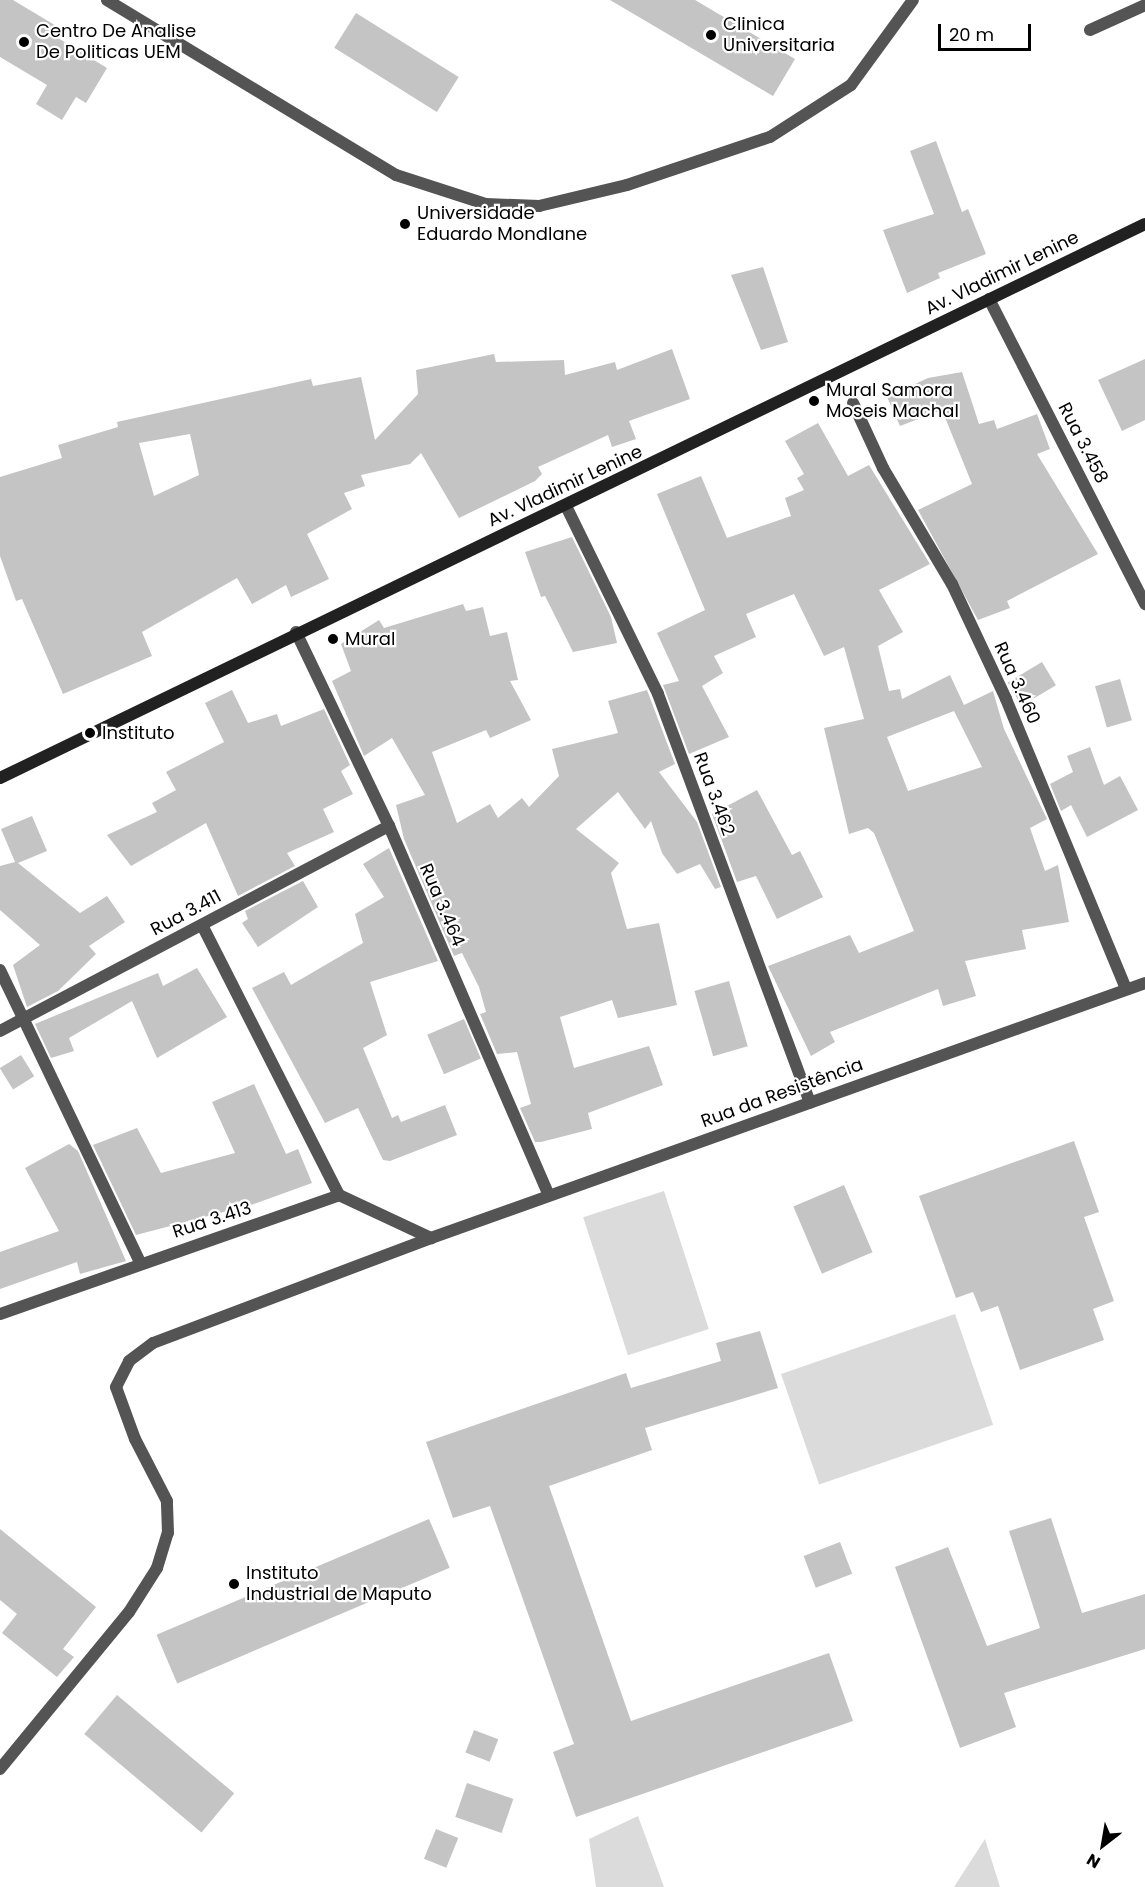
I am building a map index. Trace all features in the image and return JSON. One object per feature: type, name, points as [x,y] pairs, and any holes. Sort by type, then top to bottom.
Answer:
[{"type":"main road","name":"Av. Vladimir Lenine","points":[[0,778],[296,632],[566,506],[1145,224]]},
{"type":"street","points":[[107,0],[396,175],[486,204],[539,206],[627,186],[771,137],[851,85],[913,0]]},
{"type":"street","points":[[1090,30],[1145,5]]},
{"type":"street","name":"Rua 3.458","points":[[989,299],[1145,604]]},
{"type":"street","name":"Rua 3.460","points":[[853,403],[882,468],[952,584],[1006,699],[1126,989]]},
{"type":"street","name":"Rua 3.462","points":[[566,506],[658,694],[810,1102]]},
{"type":"street","name":"Rua 3.464","points":[[296,632],[389,826],[549,1196]]},
{"type":"street","name":"Rua 3.411","points":[[0,1031],[389,826]]},
{"type":"street","points":[[201,925],[339,1195],[431,1238]]},
{"type":"street","points":[[0,970],[140,1262]]},
{"type":"street","name":"Rua da Resistência","points":[[0,1769],[129,1612],[157,1568],[166,1542],[167,1502],[135,1438],[116,1387],[129,1361],[153,1343],[431,1238],[1145,983]]},
{"type":"street","name":"Rua 3.413","points":[[0,1314],[140,1262],[339,1195]]},
{"type":"shaded area","points":[[664,1191],[709,1329],[628,1355],[583,1217]]},
{"type":"shaded area","points":[[955,1314],[993,1425],[819,1485],[781,1374]]},
{"type":"shaded area","points":[[638,1816],[664,1887],[596,1887],[589,1839]]},
{"type":"shaded area","points":[[985,1839],[1000,1887],[954,1887]]},
{"type":"building","points":[[0,0],[13,0],[58,27],[53,35],[107,68],[86,103],[76,97],[62,120],[36,104],[47,85],[0,57]]},
{"type":"building","name":"Clinica Universitaria","points":[[610,0],[695,0],[795,59],[773,96]]},
{"type":"building","points":[[356,13],[459,77],[437,112],[334,48]]},
{"type":"building","points":[[936,141],[962,212],[968,209],[986,254],[938,273],[940,278],[907,293],[883,230],[934,214],[910,151]]},
{"type":"building","points":[[763,267],[788,342],[761,350],[731,275]]},
{"type":"building","points":[[672,349],[690,399],[629,421],[636,439],[612,447],[608,435],[538,467],[542,474],[535,481],[459,518],[421,453],[410,464],[361,475],[365,486],[344,493],[352,509],[307,534],[329,579],[291,597],[286,585],[252,604],[237,578],[142,632],[152,656],[63,694],[22,599],[16,601],[0,556],[0,477],[62,458],[58,445],[118,427],[117,422],[311,379],[313,386],[361,377],[375,440],[418,394],[416,370],[494,354],[496,362],[564,360],[565,375],[615,362],[617,370]],"holes":[[[190,434],[199,475],[154,496],[139,443]]]},
{"type":"building","points":[[1145,359],[1145,420],[1122,431],[1098,380]]},
{"type":"building","points":[[962,372],[979,424],[994,420],[997,429],[1037,414],[1050,449],[1037,454],[1098,554],[1007,601],[1010,608],[978,620],[918,510],[972,484],[942,410],[900,426],[887,397],[928,378]]},
{"type":"building","points":[[818,423],[848,476],[869,465],[930,564],[879,590],[903,632],[878,646],[889,691],[900,689],[902,699],[950,675],[964,705],[993,691],[1004,729],[1047,819],[1030,828],[1045,871],[1058,865],[1069,922],[1022,930],[1026,949],[965,961],[976,996],[943,1006],[938,989],[830,1032],[835,1042],[811,1056],[768,966],[850,935],[859,953],[914,931],[874,833],[868,828],[849,834],[824,728],[864,719],[844,647],[824,656],[794,594],[746,614],[756,637],[714,656],[723,673],[702,686],[729,737],[689,754],[663,685],[679,681],[657,633],[705,610],[657,494],[701,476],[727,538],[791,516],[785,498],[804,490],[797,478],[804,474],[785,441]],"holes":[[[954,711],[982,767],[908,791],[887,737]]]},
{"type":"building","points":[[572,537],[611,617],[617,643],[573,652],[545,596],[541,597],[525,552]]},
{"type":"building","points":[[463,604],[466,611],[483,607],[490,636],[507,632],[518,680],[510,681],[531,720],[490,738],[486,730],[432,752],[457,823],[490,804],[498,818],[522,798],[529,807],[559,776],[552,749],[618,733],[608,701],[647,690],[675,764],[659,772],[697,822],[721,887],[715,889],[700,864],[677,874],[662,853],[651,821],[645,829],[618,792],[576,829],[619,863],[611,873],[627,929],[659,923],[677,1005],[618,1018],[612,1000],[560,1017],[574,1068],[649,1046],[663,1085],[588,1113],[592,1129],[541,1142],[535,1142],[520,1108],[531,1104],[517,1052],[497,1054],[480,1014],[486,1012],[479,987],[462,953],[454,956],[404,839],[396,805],[425,795],[392,738],[364,756],[332,681],[351,671],[341,644],[379,620],[384,628]]},
{"type":"building","points":[[1042,662],[1056,685],[1022,706],[1008,683]]},
{"type":"building","points":[[1120,679],[1132,720],[1107,728],[1095,686]]},
{"type":"building","points":[[232,690],[248,723],[277,714],[281,726],[324,709],[350,765],[341,771],[353,794],[323,809],[334,832],[287,853],[295,866],[238,896],[206,823],[131,866],[107,835],[157,812],[152,803],[176,790],[166,772],[224,742],[205,703]]},
{"type":"building","points":[[1090,747],[1104,785],[1120,776],[1138,810],[1087,837],[1071,805],[1061,811],[1050,784],[1073,772],[1067,756]]},
{"type":"building","points":[[757,790],[792,855],[800,851],[823,897],[777,919],[756,876],[737,882],[712,814]]},
{"type":"building","points":[[32,816],[47,851],[18,863],[80,913],[107,896],[125,922],[89,946],[96,954],[58,991],[27,1007],[13,965],[40,945],[0,910],[0,866],[15,862],[1,829]]},
{"type":"building","points":[[389,848],[438,961],[370,982],[387,1035],[363,1048],[392,1118],[398,1115],[401,1122],[445,1105],[457,1135],[390,1161],[383,1160],[358,1108],[325,1123],[252,988],[284,972],[291,985],[363,943],[355,914],[384,897],[363,864]]},
{"type":"building","points":[[303,881],[318,907],[258,947],[242,923],[248,919],[245,911]]},
{"type":"building","points":[[197,968],[227,1017],[157,1058],[132,1001],[69,1038],[74,1051],[51,1058],[35,1024],[158,973],[163,986]]},
{"type":"building","points":[[729,981],[748,1046],[713,1056],[694,991]]},
{"type":"building","points":[[464,1019],[481,1059],[444,1074],[427,1035]]},
{"type":"building","points":[[21,1055],[34,1076],[13,1089],[0,1068]]},
{"type":"building","points":[[254,1084],[286,1154],[298,1149],[312,1183],[254,1204],[136,1235],[93,1145],[137,1128],[161,1173],[235,1153],[212,1102]]},
{"type":"building","points":[[1074,1141],[1099,1212],[1084,1217],[1114,1301],[1093,1309],[1104,1340],[1020,1370],[998,1306],[981,1312],[973,1292],[956,1298],[919,1196]]},
{"type":"building","points":[[69,1144],[78,1151],[126,1261],[80,1274],[77,1262],[0,1289],[0,1252],[59,1231],[25,1168]]},
{"type":"building","points":[[844,1185],[873,1252],[822,1274],[793,1206]]},
{"type":"building","points":[[760,1331],[778,1388],[645,1428],[652,1450],[549,1486],[631,1721],[829,1653],[853,1721],[576,1817],[553,1752],[574,1744],[490,1506],[453,1518],[426,1442],[626,1373],[631,1388],[721,1361],[716,1343]]},
{"type":"building","points":[[1051,1518],[1082,1613],[1145,1594],[1145,1649],[1004,1693],[1016,1727],[960,1748],[895,1567],[948,1547],[987,1646],[1040,1628],[1009,1531]]},
{"type":"building","points":[[429,1519],[450,1568],[177,1683],[157,1635]]},
{"type":"building","points":[[0,1529],[96,1607],[63,1649],[74,1657],[57,1677],[2,1633],[17,1614],[0,1600]]},
{"type":"building","points":[[840,1542],[852,1574],[816,1588],[804,1556]]},
{"type":"building","points":[[117,1695],[234,1793],[201,1832],[84,1734]]},
{"type":"building","points":[[474,1730],[498,1739],[490,1762],[465,1752]]},
{"type":"building","points":[[467,1783],[513,1799],[502,1833],[455,1817]]},
{"type":"building","points":[[436,1829],[458,1838],[446,1868],[424,1859]]},
{"type":"place","name":"Clinica Universitaria","points":[[711,35]]},
{"type":"place","name":"Centro De Analise De Politicas UEM","points":[[24,42]]},
{"type":"place","name":"Universidade Eduardo Mondlane","points":[[405,224]]},
{"type":"place","name":"Mural Samora Moseis Machal","points":[[814,401]]},
{"type":"place","name":"Mural","points":[[333,639]]},
{"type":"place","name":"Instituto","points":[[90,733]]},
{"type":"place","name":"Instituto Industrial de Maputo","points":[[234,1584]]}]
